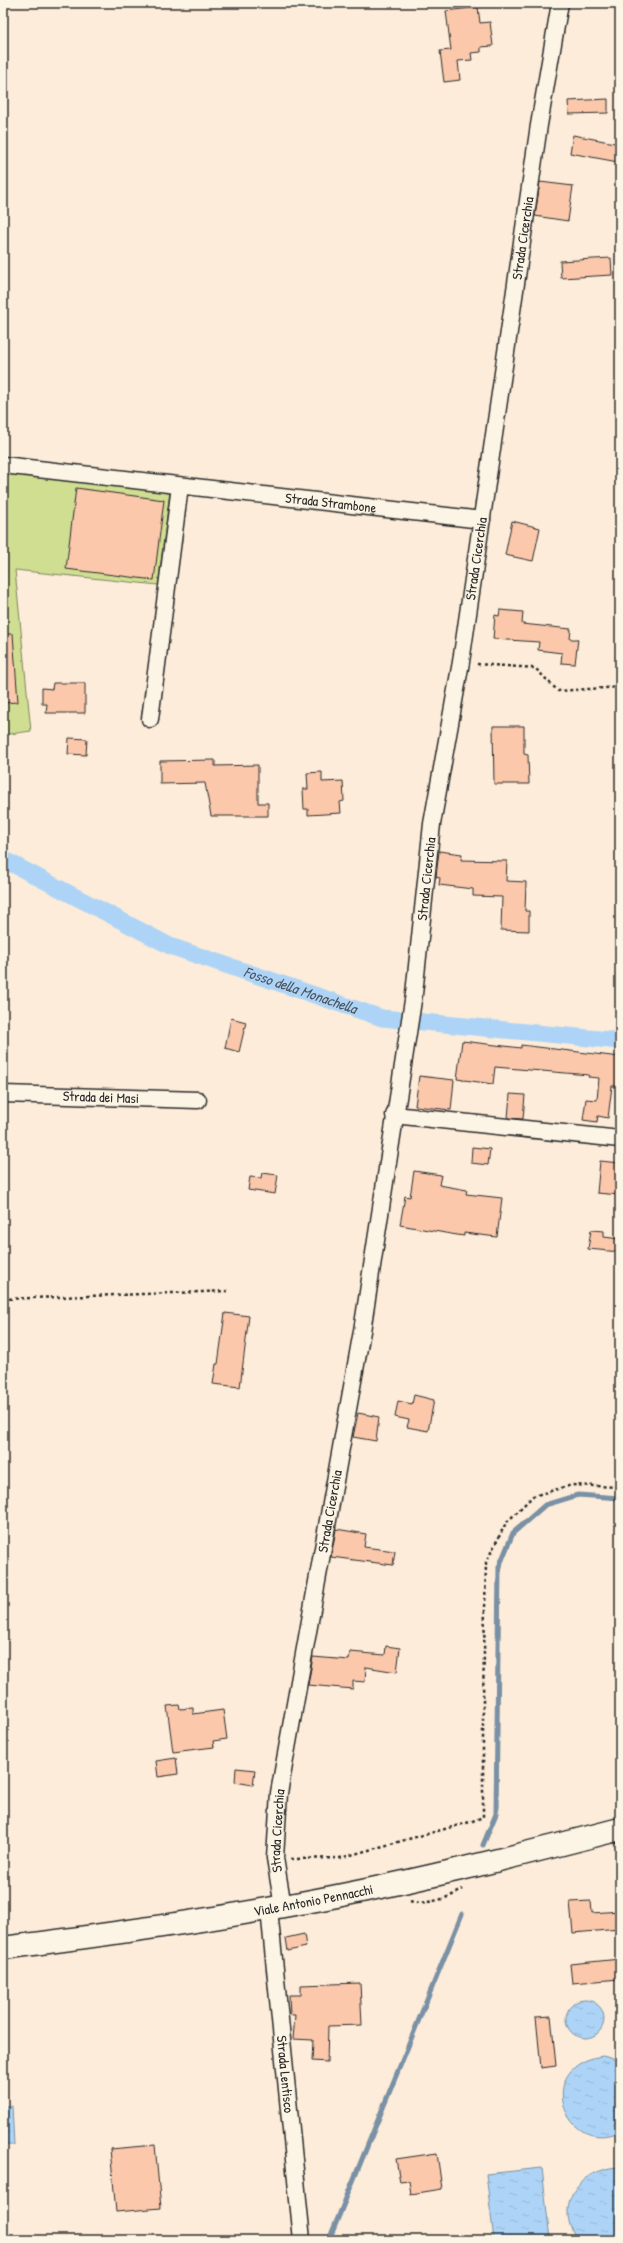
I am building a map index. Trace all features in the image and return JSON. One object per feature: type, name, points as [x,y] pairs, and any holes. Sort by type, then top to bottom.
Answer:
[{"type":"main road","name":"Viale Antonio Pennacchi","points":[[3,1948],[276,1908],[483,1864],[620,1829]]},
{"type":"street","name":"Strada Cicerchia","points":[[276,1908],[274,1858],[279,1794],[362,1331],[394,1115],[414,994],[430,835],[461,662],[539,126],[560,3]]},
{"type":"street","name":"Strada Strambone","points":[[3,465],[482,520]]},
{"type":"street","points":[[150,719],[180,486]]},
{"type":"street","name":"Strada dei Masi","points":[[3,1094],[198,1100]]},
{"type":"street","points":[[394,1115],[620,1139]]},
{"type":"street","name":"Strada Lentisco","points":[[276,1908],[302,2240]]},
{"type":"path","points":[[461,662],[536,668],[558,691],[620,687]]},
{"type":"path","points":[[3,1299],[229,1291]]},
{"type":"path","points":[[274,1858],[307,1860],[340,1858],[470,1822],[483,1817],[482,1698],[486,1562],[506,1523],[532,1496],[572,1485],[620,1487]]},
{"type":"green space","points":[[3,471],[170,491],[158,585],[15,570],[31,731],[3,735]]},
{"type":"water","points":[[585,2000],[595,2003],[601,2009],[604,2019],[601,2029],[595,2035],[585,2038],[575,2035],[569,2029],[566,2019],[569,2009],[575,2003]]},
{"type":"water","points":[[603,2056],[620,2061],[620,2131],[601,2136],[584,2132],[572,2122],[564,2107],[562,2091],[568,2075],[581,2063]]},
{"type":"water","points":[[3,2106],[12,2106],[14,2145],[3,2145]]},
{"type":"water","points":[[620,2167],[620,2240],[577,2240],[570,2226],[568,2213],[574,2190],[582,2181],[593,2174],[606,2169]]},
{"type":"water","points":[[542,2168],[550,2240],[494,2240],[486,2174]]},
{"type":"building","points":[[478,7],[480,23],[490,22],[493,46],[481,47],[481,52],[471,53],[472,60],[458,61],[460,80],[444,82],[440,51],[451,50],[446,11]]},
{"type":"building","points":[[608,99],[608,113],[569,114],[568,101]]},
{"type":"building","points":[[573,135],[620,144],[618,162],[570,153]]},
{"type":"building","points":[[540,182],[573,186],[568,221],[535,216]]},
{"type":"building","points":[[611,258],[612,275],[561,278],[560,261]]},
{"type":"building","points":[[76,488],[164,500],[154,580],[66,569]]},
{"type":"building","points":[[512,521],[540,528],[533,561],[505,555]]},
{"type":"building","points":[[500,610],[523,612],[522,624],[571,629],[570,639],[578,639],[575,664],[561,663],[562,653],[538,650],[539,642],[493,639],[495,615],[499,616]]},
{"type":"building","points":[[3,634],[13,634],[18,702],[3,703]]},
{"type":"building","points":[[53,683],[85,683],[85,713],[46,713],[47,704],[42,704],[42,688],[52,689]]},
{"type":"building","points":[[493,726],[524,726],[524,754],[528,755],[529,784],[494,784]]},
{"type":"building","points":[[69,738],[87,739],[86,755],[68,754]]},
{"type":"building","points":[[215,760],[215,766],[258,765],[258,803],[268,803],[268,816],[211,816],[205,783],[160,784],[160,761]]},
{"type":"building","points":[[322,772],[322,782],[343,781],[344,801],[340,802],[341,813],[308,815],[308,809],[304,809],[303,789],[308,789],[307,773]]},
{"type":"building","points":[[439,851],[462,854],[461,860],[507,861],[506,881],[526,882],[525,911],[529,911],[529,931],[501,930],[502,897],[473,896],[473,889],[439,885],[440,878],[436,877]]},
{"type":"building","points":[[231,1018],[246,1022],[239,1052],[225,1048]]},
{"type":"building","points":[[462,1041],[521,1048],[521,1045],[620,1057],[620,1073],[617,1086],[612,1086],[608,1118],[598,1116],[597,1122],[583,1120],[586,1099],[597,1100],[599,1078],[588,1077],[589,1075],[495,1067],[493,1084],[457,1079]]},
{"type":"building","points":[[419,1076],[454,1080],[451,1110],[415,1106]]},
{"type":"building","points":[[510,1094],[525,1095],[523,1119],[508,1118]]},
{"type":"building","points":[[472,1147],[490,1149],[488,1165],[471,1163]]},
{"type":"building","points":[[600,1161],[620,1163],[619,1195],[597,1193]]},
{"type":"building","points":[[414,1171],[441,1175],[439,1185],[467,1190],[466,1194],[502,1198],[497,1237],[464,1233],[464,1236],[400,1225],[405,1196],[410,1197]]},
{"type":"building","points":[[262,1173],[278,1175],[275,1194],[248,1190],[250,1177],[261,1178]]},
{"type":"building","points":[[591,1230],[604,1231],[604,1237],[620,1239],[620,1252],[588,1249]]},
{"type":"building","points":[[225,1313],[249,1316],[240,1387],[213,1384],[216,1364],[218,1364]]},
{"type":"building","points":[[414,1395],[434,1400],[428,1431],[407,1427],[409,1420],[395,1417],[398,1401],[412,1404]]},
{"type":"building","points":[[358,1413],[379,1417],[376,1441],[353,1437]]},
{"type":"building","points":[[336,1529],[366,1534],[364,1547],[395,1551],[393,1565],[331,1557]]},
{"type":"building","points":[[386,1646],[400,1648],[397,1672],[366,1667],[365,1682],[353,1681],[353,1689],[308,1685],[313,1657],[349,1660],[350,1652],[385,1655]]},
{"type":"building","points":[[179,1705],[180,1709],[193,1708],[193,1714],[223,1710],[227,1739],[213,1741],[214,1747],[173,1752],[167,1706]]},
{"type":"building","points":[[176,1758],[178,1774],[158,1777],[156,1761]]},
{"type":"building","points":[[236,1768],[255,1770],[253,1785],[235,1782]]},
{"type":"building","points":[[591,1901],[592,1913],[620,1911],[620,1929],[573,1933],[570,1902]]},
{"type":"building","points":[[304,1934],[306,1947],[288,1951],[286,1938]]},
{"type":"building","points":[[620,1959],[620,1979],[572,1983],[570,1964]]},
{"type":"building","points":[[360,1983],[362,2025],[328,2026],[327,2062],[312,2061],[313,2040],[293,2039],[295,2015],[290,2015],[289,1995],[301,1995],[301,1985]]},
{"type":"building","points":[[551,2016],[556,2066],[541,2068],[536,2017]]},
{"type":"building","points":[[155,2145],[161,2208],[116,2212],[110,2149]]},
{"type":"building","points":[[437,2153],[442,2189],[411,2194],[409,2181],[400,2182],[396,2159]]},
{"type":"waterway","name":"Fosso della Monachella","points":[[3,859],[170,946],[382,1018],[620,1041]]},
{"type":"waterway","points":[[483,1845],[496,1814],[499,1567],[513,1533],[545,1505],[578,1495],[620,1498]]},
{"type":"waterway","points":[[329,2240],[462,1914]]}]
